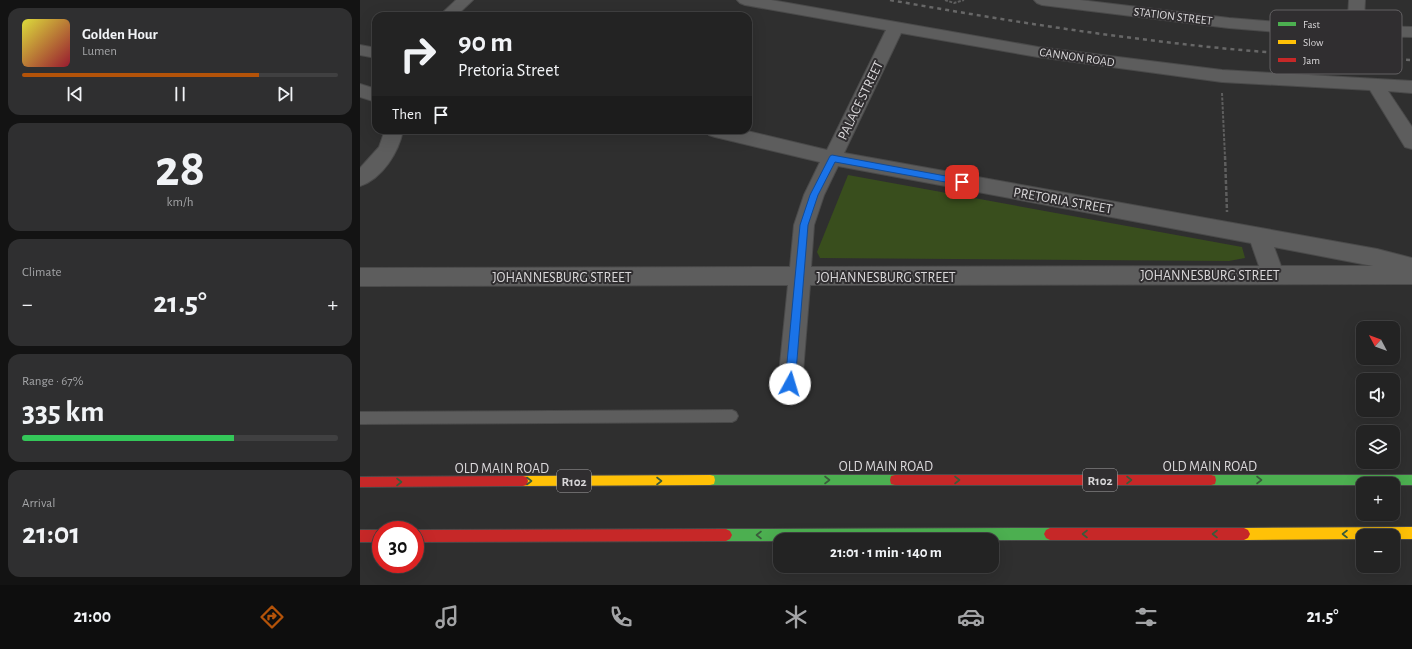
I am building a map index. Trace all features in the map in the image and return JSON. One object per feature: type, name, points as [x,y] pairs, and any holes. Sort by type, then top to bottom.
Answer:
[{"type":"main road","name":"OLD MAIN ROAD","points":[[360,482],[1412,480]]},
{"type":"main road","points":[[424,536],[1412,534]]},
{"type":"main road","points":[[360,536],[372,536]]},
{"type":"street","points":[[452,12],[465,0]]},
{"type":"street","name":"CANNON ROAD","points":[[745,0],[1038,52],[1222,76],[1412,87]]},
{"type":"street","name":"STATION STREET","points":[[1042,0],[1229,23],[1270,26]]},
{"type":"street","points":[[1356,10],[1357,0]]},
{"type":"street","name":"PALACE STREET","points":[[790,384],[801,277],[804,225],[808,210],[896,26]]},
{"type":"street","points":[[1402,32],[1412,32]]},
{"type":"street","points":[[360,50],[372,53]]},
{"type":"street","points":[[1376,86],[1412,142]]},
{"type":"street","points":[[360,180],[384,154],[393,134]]},
{"type":"street","name":"PRETORIA STREET","points":[[732,134],[832,158],[1377,258],[1412,267]]},
{"type":"street","points":[[1259,236],[1273,275]]},
{"type":"street","name":"JOHANNESBURG STREET","points":[[360,278],[1412,275]]},
{"type":"lane","points":[[360,418],[732,416]]},
{"type":"path","points":[[945,0],[949,3],[964,0]]},
{"type":"path","points":[[1222,76],[1228,230]]},
{"type":"green space","points":[[848,175],[1242,247],[1245,258],[1229,261],[820,258],[817,252]]},
{"type":"railway","points":[[890,0],[970,14],[1130,38],[1270,52]]},
{"type":"railway","points":[[1402,59],[1412,60]]},
{"type":"traffic: fast","points":[[710,480],[895,480]]},
{"type":"traffic: fast","points":[[1211,480],[1412,480]]},
{"type":"traffic: fast","points":[[726,535],[1050,534]]},
{"type":"traffic: slow","points":[[523,481],[710,480]]},
{"type":"traffic: slow","points":[[1244,534],[1412,533]]},
{"type":"traffic: jam","points":[[895,480],[1211,480]]},
{"type":"traffic: jam","points":[[360,482],[523,481]]},
{"type":"traffic: jam","points":[[1050,534],[1244,534]]},
{"type":"traffic: jam","points":[[424,536],[726,535]]},
{"type":"traffic: jam","points":[[360,536],[372,536]]},
{"type":"route","points":[[790,384],[801,277],[804,225],[814,195],[832,158],[962,182]]}]
